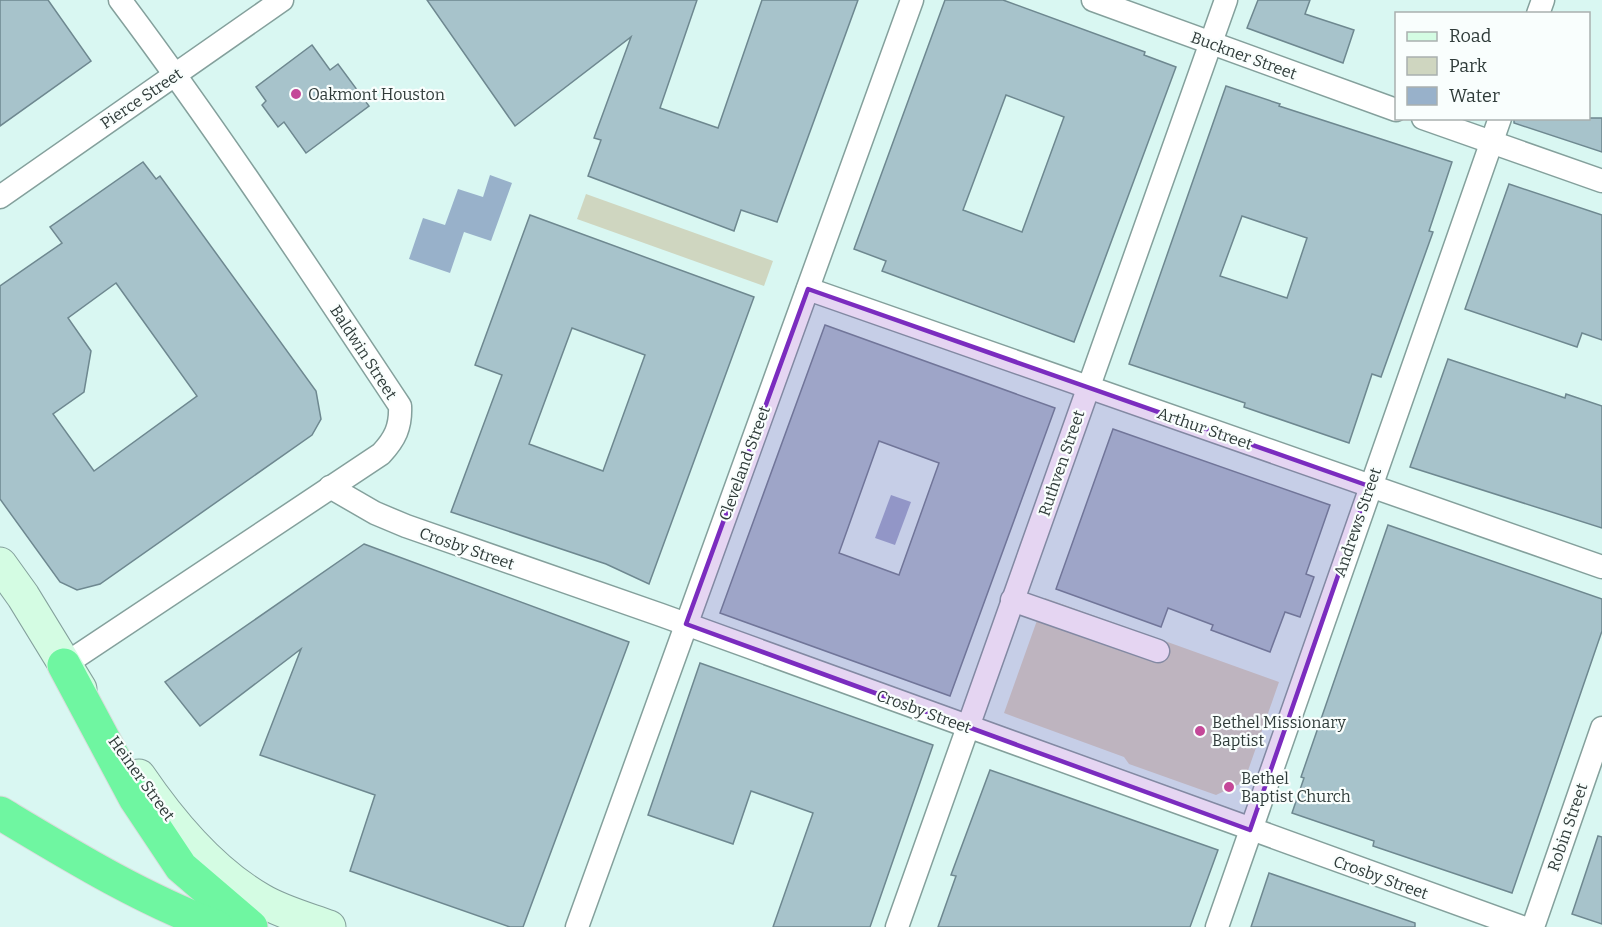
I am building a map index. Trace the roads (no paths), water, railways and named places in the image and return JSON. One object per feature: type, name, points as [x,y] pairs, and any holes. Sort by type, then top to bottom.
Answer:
[{"type":"highway","points":[[63,665],[135,798],[181,867],[251,927]]},
{"type":"highway","points":[[0,813],[88,866],[177,912],[217,927]]},
{"type":"main road","name":"Heiner Street","points":[[0,564],[23,596],[63,665],[164,813],[217,867],[261,901],[329,927]]},
{"type":"street","name":"Baldwin Street","points":[[63,665],[381,453],[394,440],[401,421],[400,406],[276,219],[177,75],[120,0]]},
{"type":"street","name":"Pierce Street","points":[[0,197],[135,100],[177,75],[282,0]]},
{"type":"street","name":"Cleveland Street","points":[[577,927],[912,0]]},
{"type":"street","name":"Buckner Street","points":[[1093,0],[1395,110]]},
{"type":"street","name":"Ruthven Street","points":[[897,927],[1226,0]]},
{"type":"street","points":[[1429,120],[1602,181]]},
{"type":"street","name":"Andrews Street","points":[[1217,927],[1369,486],[1499,120]]},
{"type":"street","name":"Arthur Street","points":[[808,289],[1602,567]]},
{"type":"street","name":"Crosby Street","points":[[330,488],[375,513],[406,526],[686,624],[1522,927]]},
{"type":"street","points":[[1012,600],[1158,651]]},
{"type":"street","name":"Robin Street","points":[[1533,927],[1602,728]]},
{"type":"water","points":[[490,175],[512,183],[491,241],[464,232],[450,273],[409,259],[423,218],[445,225],[458,189],[483,197]]},
{"type":"water","points":[[891,495],[911,502],[895,545],[875,538]]},
{"type":"place","name":"Oakmont Houston","points":[[296,94]]},
{"type":"place","name":"Bethel Missionary Baptist","points":[[1200,731]]},
{"type":"place","name":"Bethel Baptist Church","points":[[1229,787]]}]
